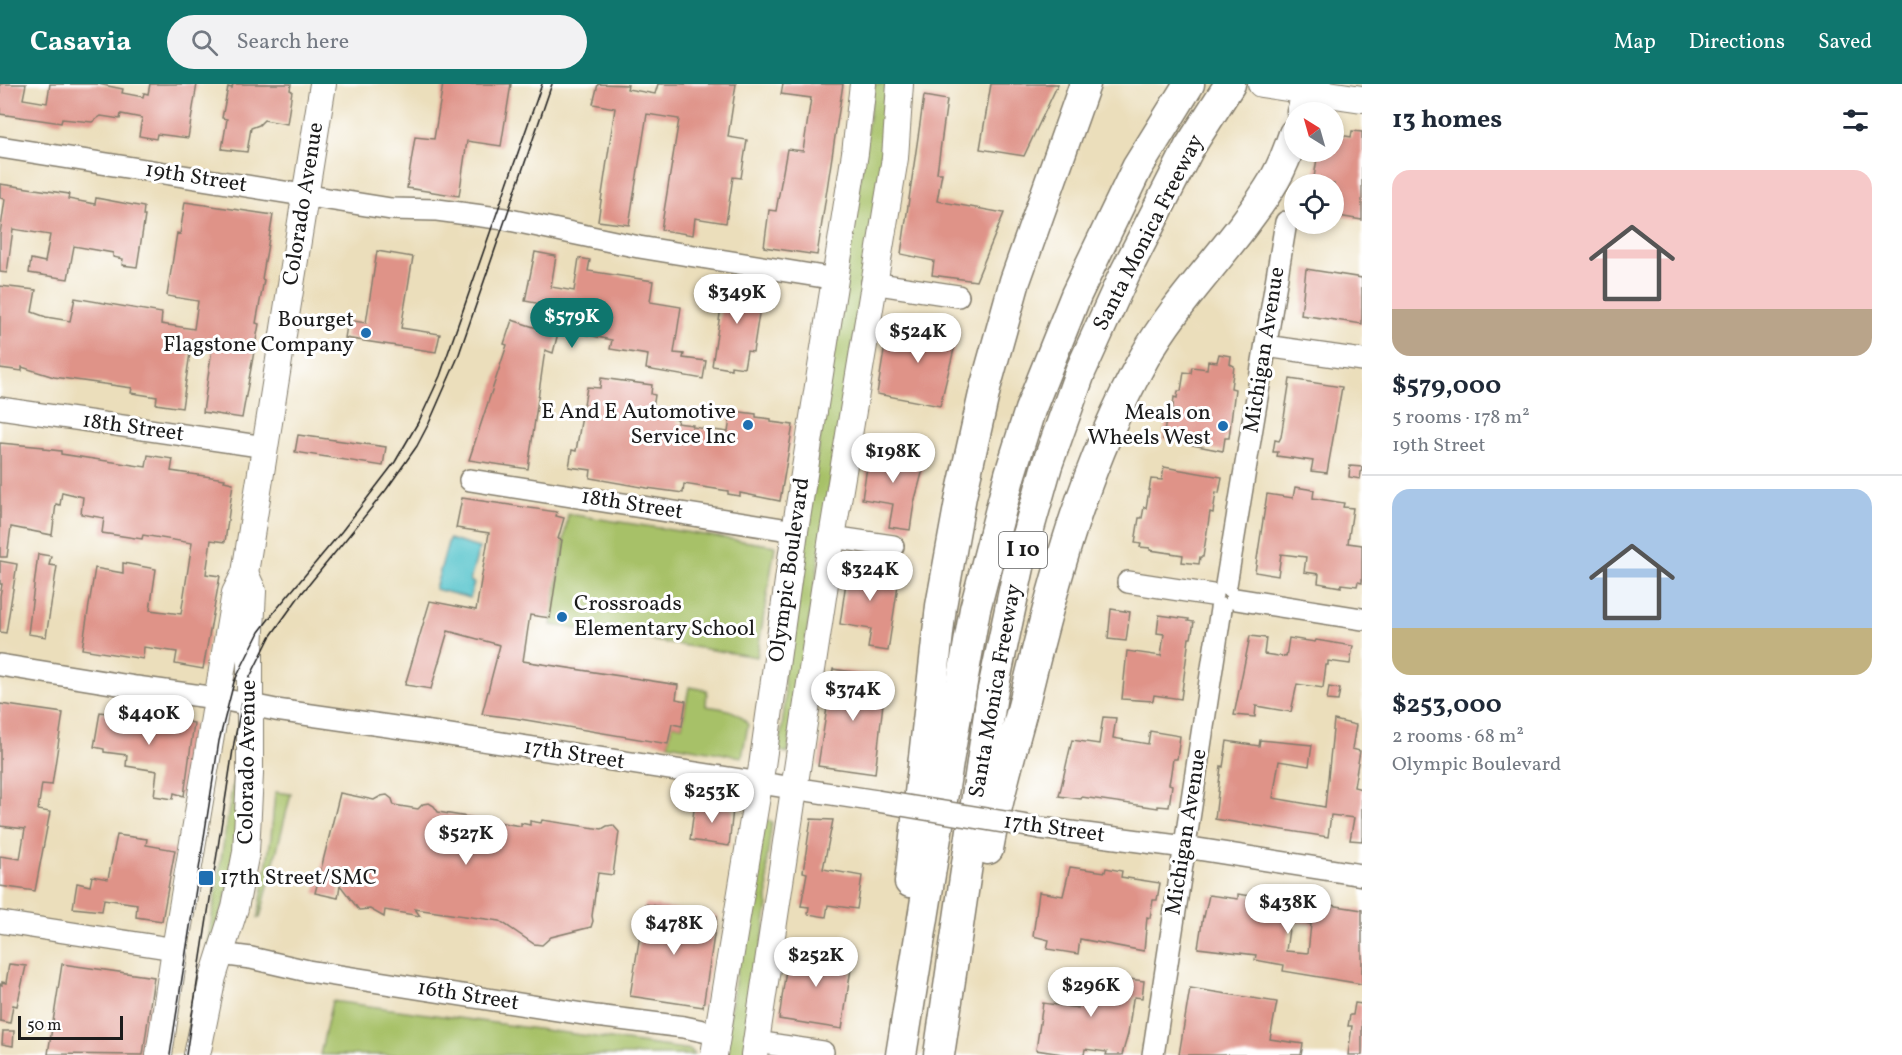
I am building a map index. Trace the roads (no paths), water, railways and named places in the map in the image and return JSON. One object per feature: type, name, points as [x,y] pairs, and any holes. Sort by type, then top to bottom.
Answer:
[{"type":"highway","points":[[902,1051],[909,892],[922,763],[941,606],[961,496],[986,385],[1015,281],[1085,84]]},
{"type":"highway","name":"Santa Monica Freeway","points":[[902,1051],[975,609],[1010,474],[1030,410],[1076,295],[1137,168],[1188,84]]},
{"type":"highway","name":"Santa Monica Freeway","points":[[939,1055],[992,694],[1022,553],[1047,465],[1081,370],[1124,275],[1189,148],[1230,84]]},
{"type":"highway","points":[[950,1055],[972,926],[992,832],[1054,582],[1086,483],[1121,402],[1146,356],[1174,313],[1261,201],[1276,177],[1284,158]]},
{"type":"main road","name":"Colorado Avenue","points":[[159,1055],[216,698],[235,593],[245,573],[323,84]]},
{"type":"main road","name":"Olympic Boulevard","points":[[715,1045],[836,279],[863,84]]},
{"type":"main road","name":"Olympic Boulevard","points":[[755,1048],[831,537],[894,158],[900,84]]},
{"type":"main road","points":[[1261,84],[1300,97],[1362,99]]},
{"type":"main road","name":"Colorado Avenue","points":[[197,1055],[213,977],[235,908],[246,852],[253,591],[245,573]]},
{"type":"street","name":"19th Street","points":[[0,147],[391,209],[433,222],[459,227],[639,247],[836,279]]},
{"type":"street","name":"Michigan Avenue","points":[[1153,1055],[1224,597],[1284,234]]},
{"type":"street","points":[[872,283],[958,296]]},
{"type":"street","points":[[1266,346],[1362,360]]},
{"type":"street","name":"18th Street","points":[[0,408],[266,447]]},
{"type":"street","name":"18th Street","points":[[470,480],[795,531]]},
{"type":"street","points":[[831,537],[893,546]]},
{"type":"street","points":[[1128,582],[1362,619]]},
{"type":"street","name":"17th Street","points":[[0,665],[1040,828],[1185,847],[1362,875]]},
{"type":"street","points":[[0,922],[175,949]]},
{"type":"street","name":"16th Street","points":[[220,954],[251,958],[308,971],[596,1016],[684,1027],[715,1045]]},
{"type":"street","points":[[755,1048],[823,1052]]},
{"type":"water","points":[[449,539],[479,548],[470,581],[474,583],[470,598],[435,589]]},
{"type":"tram line","points":[[170,1055],[219,741],[234,682],[259,632],[395,462],[420,419],[440,376],[542,84]]},
{"type":"tram line","points":[[186,1055],[234,743],[250,677],[270,637],[298,598],[386,490],[417,446],[429,423],[458,357],[552,84]]},
{"type":"place","name":"Bourget Flagstone Company","points":[[366,333]]},
{"type":"place","name":"E And E Automotive Service Inc","points":[[748,425]]},
{"type":"place","name":"Meals on Wheels West","points":[[1223,426]]},
{"type":"place","name":"Crossroads Elementary School","points":[[562,617]]},
{"type":"place","name":"17th Street/SMC","points":[[206,878]]}]
